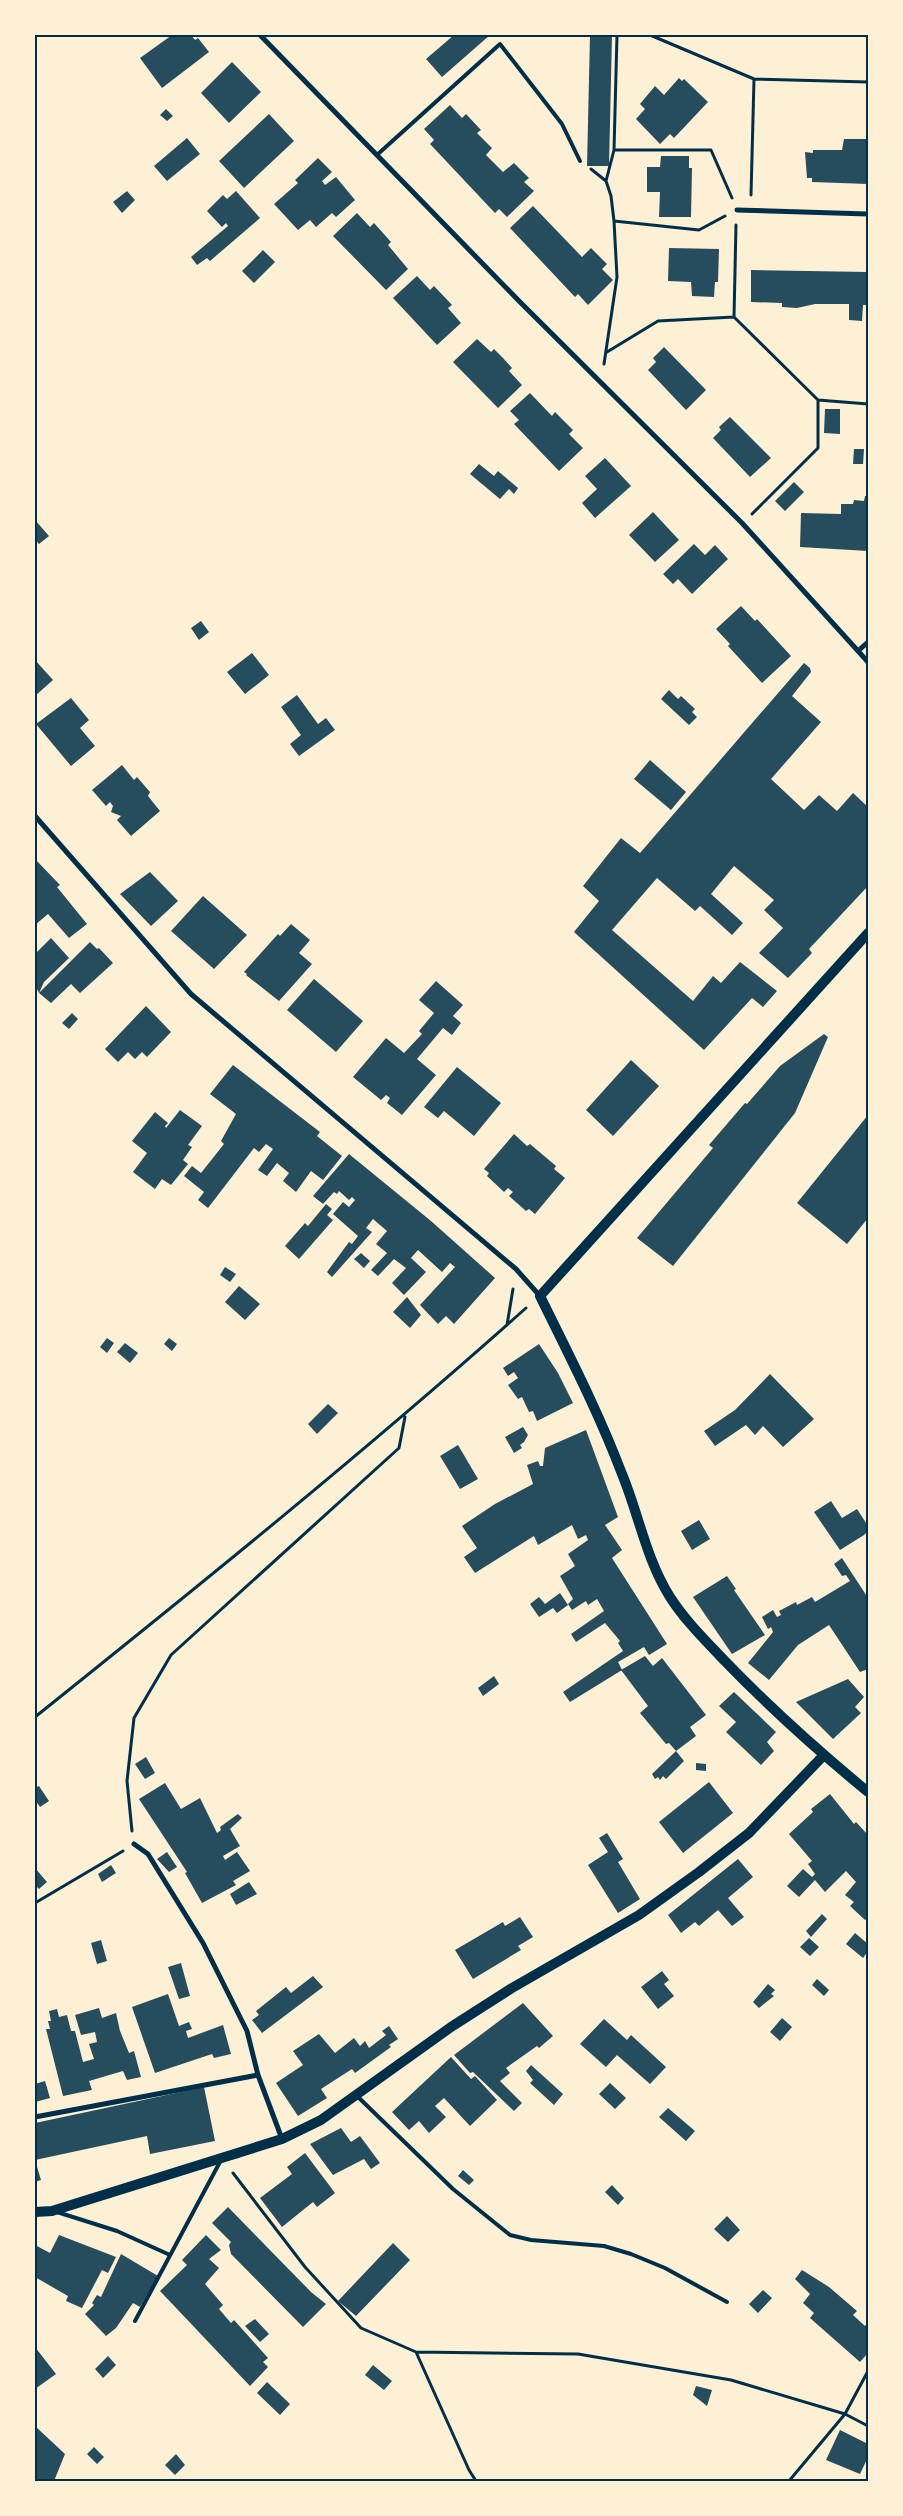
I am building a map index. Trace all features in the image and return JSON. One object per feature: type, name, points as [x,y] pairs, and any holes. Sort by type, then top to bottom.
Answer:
[{"type":"main road","points":[[868,933],[540,1296],[601,1418],[625,1480],[657,1574],[670,1598],[690,1625],[741,1678],[824,1756],[868,1792]]},
{"type":"main road","points":[[35,2212],[52,2211],[282,2139],[321,2120],[452,2027],[512,1988],[639,1915],[699,1872],[750,1833],[824,1756]]},
{"type":"street","points":[[260,35],[378,154],[519,301],[600,379],[742,523],[868,662]]},
{"type":"street","points":[[736,210],[868,214]]},
{"type":"street","points":[[858,651],[868,642]]},
{"type":"street","points":[[35,816],[191,994],[516,1269],[540,1296]]},
{"type":"street","points":[[134,1844],[148,1854],[203,1943],[247,2031],[258,2075],[282,2139]]},
{"type":"street","points":[[35,2117],[258,2075]]},
{"type":"lane","points":[[378,154],[500,44],[562,124],[580,161]]},
{"type":"lane","points":[[356,2095],[453,2190],[510,2235],[531,2240],[604,2246],[632,2254],[665,2268],[727,2302]]},
{"type":"lane","points":[[135,2321],[222,2158]]},
{"type":"lane","points":[[52,2211],[117,2231],[170,2255]]},
{"type":"path","points":[[600,379],[607,352],[617,277],[614,221],[611,196],[606,181],[614,150],[617,35]]},
{"type":"path","points":[[650,35],[754,78],[868,82]]},
{"type":"path","points":[[614,221],[699,230],[736,210],[752,193],[754,78]]},
{"type":"path","points":[[614,150],[711,150],[736,210],[734,317],[818,400],[868,404]]},
{"type":"path","points":[[580,161],[606,181]]},
{"type":"path","points":[[607,352],[658,321],[734,317]]},
{"type":"path","points":[[742,523],[818,448],[818,400]]},
{"type":"path","points":[[507,1326],[516,1269]]},
{"type":"path","points":[[35,1717],[228,1563],[405,1416],[540,1296]]},
{"type":"path","points":[[35,1903],[134,1844],[127,1781],[134,1718],[171,1655],[399,1448],[405,1416]]},
{"type":"path","points":[[222,2158],[305,2267],[361,2328],[416,2352],[578,2354],[731,2380],[844,2414],[868,2426]]},
{"type":"path","points":[[416,2352],[469,2470],[476,2481]]},
{"type":"path","points":[[789,2481],[844,2414],[868,2371]]},
{"type":"building","points":[[172,35],[191,35],[195,40],[198,38],[209,52],[162,88],[140,58]]},
{"type":"building","points":[[454,35],[490,35],[442,77],[426,59]]},
{"type":"building","points":[[590,35],[612,35],[609,166],[587,166]]},
{"type":"building","points":[[232,62],[261,92],[229,123],[201,93]]},
{"type":"building","points":[[679,78],[682,81],[684,79],[708,102],[674,138],[670,134],[660,144],[636,119],[645,109],[640,104],[655,86],[664,95]]},
{"type":"building","points":[[450,105],[462,118],[466,114],[481,130],[477,133],[492,148],[486,155],[503,172],[514,163],[529,178],[524,182],[534,191],[507,217],[499,209],[495,213],[430,144],[434,140],[424,129]]},
{"type":"building","points":[[166,109],[173,116],[167,121],[160,115]]},
{"type":"building","points":[[269,114],[294,141],[244,188],[219,161]]},
{"type":"building","points":[[187,138],[200,154],[167,181],[154,166]]},
{"type":"building","points":[[844,139],[868,139],[868,184],[812,182],[812,178],[807,178],[805,152],[813,153],[813,150],[842,150]]},
{"type":"building","points":[[661,156],[689,156],[689,168],[692,168],[691,217],[659,217],[660,192],[647,192],[647,167],[660,167]]},
{"type":"building","points":[[318,158],[332,172],[322,181],[325,185],[336,177],[355,200],[336,217],[332,213],[316,227],[310,220],[298,230],[274,204],[298,183],[295,180]]},
{"type":"building","points":[[127,191],[135,200],[122,213],[113,202]]},
{"type":"building","points":[[236,191],[260,218],[210,261],[207,258],[197,265],[191,257],[228,226],[226,223],[222,227],[207,211],[223,195],[227,199]]},
{"type":"building","points":[[533,206],[582,257],[591,248],[607,264],[602,269],[613,280],[588,305],[578,294],[575,297],[510,228]]},
{"type":"building","points":[[357,213],[370,227],[374,223],[391,242],[388,245],[408,269],[386,290],[333,236]]},
{"type":"building","points":[[669,248],[719,249],[718,282],[715,282],[714,297],[692,296],[691,282],[668,281]]},
{"type":"building","points":[[263,250],[275,262],[254,283],[242,271]]},
{"type":"building","points":[[751,270],[868,272],[868,305],[863,305],[862,321],[849,320],[849,304],[815,304],[797,308],[782,307],[782,303],[751,302]]},
{"type":"building","points":[[417,276],[430,290],[434,286],[452,305],[448,308],[461,323],[437,345],[393,298]]},
{"type":"building","points":[[477,339],[491,352],[494,349],[503,358],[512,368],[509,371],[522,385],[498,408],[453,362]]},
{"type":"building","points":[[664,347],[706,390],[686,410],[648,370],[656,362],[653,358]]},
{"type":"building","points":[[530,393],[552,416],[555,412],[573,430],[569,434],[583,448],[559,471],[514,424],[519,420],[510,411]]},
{"type":"building","points":[[825,409],[840,409],[840,434],[824,433]]},
{"type":"building","points":[[730,417],[771,458],[750,477],[713,438],[721,430],[719,427]]},
{"type":"building","points":[[854,449],[864,449],[863,464],[853,464]]},
{"type":"building","points":[[605,458],[631,486],[595,518],[582,503],[597,489],[585,476]]},
{"type":"building","points":[[479,464],[494,476],[498,471],[518,488],[514,494],[509,489],[500,499],[470,474]]},
{"type":"building","points":[[794,482],[804,492],[785,511],[775,501]]},
{"type":"building","points":[[865,496],[868,496],[868,551],[800,547],[801,513],[841,514],[841,504],[853,504],[854,500],[864,501]]},
{"type":"building","points":[[653,512],[679,540],[655,562],[629,535]]},
{"type":"building","points":[[35,520],[49,536],[39,544],[35,539]]},
{"type":"building","points":[[694,544],[705,555],[715,545],[728,559],[692,594],[678,579],[673,584],[663,574]]},
{"type":"building","points":[[741,606],[755,621],[757,619],[791,656],[762,683],[728,646],[730,644],[716,629]]},
{"type":"building","points":[[201,621],[209,632],[199,640],[191,628]]},
{"type":"building","points":[[252,653],[269,675],[245,694],[227,672]]},
{"type":"building","points":[[35,660],[53,680],[35,696]]},
{"type":"building","points":[[804,663],[810,668],[811,672],[792,696],[821,722],[771,779],[804,810],[819,795],[837,811],[853,793],[868,807],[868,886],[809,949],[812,953],[788,978],[759,953],[783,928],[764,910],[774,900],[734,866],[711,894],[743,923],[732,935],[700,906],[695,911],[657,878],[612,930],[693,1001],[713,976],[721,983],[740,962],[777,991],[763,1007],[752,998],[704,1050],[574,932],[599,901],[583,886],[621,838],[640,853]]},
{"type":"building","points":[[669,690],[678,699],[681,696],[695,709],[692,712],[697,717],[689,725],[661,699]]},
{"type":"building","points":[[297,695],[318,724],[326,718],[335,730],[299,756],[290,744],[301,735],[281,707]]},
{"type":"building","points":[[71,698],[89,720],[80,728],[95,746],[71,766],[36,724]]},
{"type":"building","points":[[650,760],[686,792],[671,810],[634,779]]},
{"type":"building","points":[[122,765],[134,780],[137,777],[150,792],[148,796],[160,811],[131,836],[117,820],[121,816],[111,812],[113,806],[110,802],[106,806],[92,790]]},
{"type":"building","points":[[35,859],[60,885],[57,887],[87,924],[69,938],[48,914],[35,925]]},
{"type":"building","points":[[150,872],[178,901],[151,926],[120,894]]},
{"type":"building","points":[[203,896],[247,935],[214,969],[171,931]]},
{"type":"building","points":[[291,924],[310,940],[299,953],[312,964],[279,1001],[244,972],[278,934],[280,936]]},
{"type":"building","points":[[51,938],[69,958],[44,982],[39,993],[37,989],[35,991],[35,954]]},
{"type":"building","points":[[90,942],[97,949],[99,948],[113,963],[80,993],[71,984],[51,1003],[39,993]]},
{"type":"building","points":[[314,979],[363,1021],[336,1052],[287,1010]]},
{"type":"building","points":[[436,981],[463,1005],[453,1016],[461,1023],[452,1035],[443,1028],[417,1059],[436,1075],[402,1115],[387,1103],[390,1098],[386,1095],[381,1100],[353,1077],[386,1038],[404,1053],[422,1034],[419,1031],[434,1013],[419,1000]]},
{"type":"building","points":[[146,1006],[171,1032],[147,1057],[142,1052],[135,1059],[128,1052],[118,1062],[105,1049]]},
{"type":"building","points":[[72,1013],[78,1019],[69,1029],[62,1023]]},
{"type":"building","points":[[824,1034],[828,1037],[795,1113],[673,1266],[637,1238],[713,1148],[709,1145],[745,1103],[747,1104],[780,1066]]},
{"type":"building","points":[[631,1060],[659,1086],[613,1136],[586,1110]]},
{"type":"building","points":[[233,1065],[320,1132],[317,1136],[342,1156],[323,1180],[311,1171],[296,1192],[283,1181],[289,1173],[277,1163],[267,1176],[258,1170],[273,1149],[266,1144],[259,1152],[254,1148],[208,1208],[198,1200],[204,1192],[184,1176],[192,1166],[201,1173],[224,1144],[221,1141],[236,1114],[210,1094]]},
{"type":"building","points":[[457,1067],[501,1103],[474,1136],[444,1111],[438,1118],[424,1107]]},
{"type":"building","points":[[180,1110],[202,1126],[188,1145],[192,1147],[183,1160],[188,1164],[171,1185],[162,1179],[155,1189],[133,1172],[147,1153],[132,1141],[155,1112],[168,1123],[165,1126],[166,1128]]},
{"type":"building","points":[[868,1115],[868,1218],[847,1244],[797,1203]]},
{"type":"building","points":[[514,1134],[527,1146],[530,1144],[556,1166],[554,1169],[565,1178],[535,1214],[529,1209],[526,1211],[509,1196],[513,1192],[508,1188],[504,1192],[487,1176],[489,1173],[484,1169]]},
{"type":"building","points":[[349,1154],[431,1221],[495,1278],[454,1324],[446,1316],[438,1324],[420,1305],[455,1267],[450,1263],[442,1272],[418,1250],[411,1258],[426,1272],[404,1295],[392,1283],[406,1268],[394,1259],[378,1276],[371,1270],[387,1253],[376,1244],[387,1231],[373,1219],[366,1228],[372,1232],[332,1277],[327,1272],[349,1242],[352,1244],[358,1236],[333,1214],[343,1202],[349,1207],[355,1200],[352,1197],[349,1200],[339,1191],[337,1194],[334,1192],[323,1204],[313,1196]]},
{"type":"building","points":[[326,1204],[332,1209],[327,1215],[333,1220],[299,1259],[285,1246],[305,1223],[308,1226]]},
{"type":"building","points":[[361,1253],[370,1261],[364,1268],[354,1259]]},
{"type":"building","points":[[225,1267],[236,1274],[230,1282],[220,1275]]},
{"type":"building","points":[[239,1286],[260,1304],[245,1320],[225,1302]]},
{"type":"building","points":[[407,1297],[421,1315],[410,1328],[393,1312]]},
{"type":"building","points":[[107,1338],[114,1343],[107,1353],[100,1347]]},
{"type":"building","points":[[169,1338],[177,1344],[172,1351],[164,1344]]},
{"type":"building","points":[[125,1343],[138,1353],[130,1363],[117,1352]]},
{"type":"building","points":[[539,1344],[558,1373],[573,1403],[537,1421],[533,1411],[529,1412],[522,1397],[518,1399],[508,1385],[518,1378],[514,1372],[508,1376],[503,1368]]},
{"type":"building","points":[[770,1374],[814,1419],[783,1447],[763,1426],[755,1435],[746,1425],[715,1446],[704,1431],[735,1410]]},
{"type":"building","points":[[328,1404],[338,1413],[317,1434],[308,1424]]},
{"type":"building","points":[[523,1427],[528,1435],[520,1445],[522,1448],[514,1453],[505,1437]]},
{"type":"building","points":[[586,1430],[618,1517],[605,1525],[622,1550],[612,1558],[667,1644],[649,1655],[644,1647],[618,1662],[622,1670],[570,1702],[563,1692],[623,1651],[618,1643],[620,1641],[605,1623],[576,1642],[571,1634],[604,1611],[597,1599],[588,1605],[586,1601],[572,1610],[568,1604],[573,1599],[560,1576],[575,1566],[568,1554],[588,1540],[586,1535],[578,1539],[572,1525],[538,1545],[534,1536],[475,1573],[464,1557],[477,1548],[462,1526],[495,1504],[533,1484],[527,1465],[538,1461],[540,1466],[543,1466],[545,1448]]},
{"type":"building","points":[[458,1445],[478,1479],[460,1489],[440,1456]]},
{"type":"building","points":[[831,1501],[842,1518],[857,1509],[868,1526],[868,1531],[864,1535],[840,1550],[814,1512]]},
{"type":"building","points":[[699,1520],[710,1539],[692,1550],[681,1531]]},
{"type":"building","points":[[842,1558],[868,1598],[868,1669],[860,1672],[829,1625],[798,1645],[769,1680],[748,1663],[773,1632],[771,1627],[768,1629],[762,1617],[773,1610],[777,1617],[781,1615],[779,1611],[796,1602],[797,1605],[812,1597],[815,1602],[850,1581],[846,1575],[842,1576],[834,1564]]},
{"type":"building","points":[[727,1576],[736,1589],[734,1590],[765,1635],[732,1654],[693,1597]]},
{"type":"building","points":[[560,1593],[568,1605],[557,1613],[553,1608],[539,1617],[530,1604],[539,1597],[545,1604]]},
{"type":"building","points":[[645,1656],[653,1666],[662,1658],[706,1715],[690,1727],[696,1736],[676,1751],[669,1743],[666,1744],[640,1713],[648,1706],[621,1670]]},
{"type":"building","points":[[494,1676],[499,1684],[483,1696],[478,1688]]},
{"type":"building","points":[[848,1679],[864,1697],[855,1707],[861,1713],[833,1739],[796,1702]]},
{"type":"building","points":[[734,1692],[776,1732],[767,1742],[774,1751],[761,1765],[726,1732],[736,1722],[719,1706]]},
{"type":"building","points":[[676,1751],[684,1761],[666,1779],[663,1776],[660,1780],[658,1777],[655,1779],[652,1774]]},
{"type":"building","points":[[146,1757],[155,1773],[145,1779],[135,1764]]},
{"type":"building","points":[[696,1763],[706,1764],[706,1771],[696,1770]]},
{"type":"building","points":[[709,1782],[733,1813],[683,1853],[659,1822]]},
{"type":"building","points":[[165,1783],[181,1809],[200,1798],[217,1833],[221,1830],[220,1827],[238,1814],[242,1818],[230,1829],[240,1846],[223,1856],[225,1860],[237,1852],[250,1871],[233,1881],[236,1885],[202,1903],[185,1873],[187,1872],[139,1799]]},
{"type":"building","points":[[39,1786],[49,1801],[40,1807],[35,1800],[35,1788]]},
{"type":"building","points":[[830,1794],[854,1824],[856,1822],[868,1835],[868,1917],[865,1920],[850,1906],[854,1902],[845,1895],[856,1882],[846,1871],[825,1892],[815,1880],[799,1897],[787,1886],[803,1869],[812,1877],[815,1874],[808,1864],[812,1861],[789,1834],[813,1812],[811,1809]]},
{"type":"building","points":[[607,1833],[623,1859],[618,1862],[640,1899],[618,1913],[588,1865],[608,1852],[599,1838]]},
{"type":"building","points":[[167,1852],[177,1867],[169,1872],[157,1859]]},
{"type":"building","points":[[738,1859],[753,1877],[728,1898],[744,1917],[732,1926],[718,1910],[699,1926],[695,1922],[681,1933],[668,1915]]},
{"type":"building","points":[[111,1865],[116,1873],[102,1882],[98,1874]]},
{"type":"building","points":[[35,1868],[47,1882],[39,1889],[35,1885]]},
{"type":"building","points":[[249,1882],[257,1894],[236,1905],[230,1894]]},
{"type":"building","points":[[822,1914],[827,1919],[811,1937],[806,1931]]},
{"type":"building","points":[[520,1917],[533,1937],[518,1946],[521,1950],[473,1979],[455,1950],[503,1922],[505,1926]]},
{"type":"building","points":[[855,1933],[868,1944],[868,1951],[863,1958],[846,1944]]},
{"type":"building","points":[[809,1938],[819,1947],[810,1956],[800,1947]]},
{"type":"building","points":[[101,1940],[107,1961],[97,1964],[91,1943]]},
{"type":"building","points":[[181,1963],[190,1996],[179,1999],[168,1967]]},
{"type":"building","points":[[662,1971],[669,1980],[664,1984],[674,1996],[658,2009],[641,1987]]},
{"type":"building","points":[[313,1976],[323,1987],[262,2033],[252,2020],[259,2015],[256,2011],[286,1987],[291,1993]]},
{"type":"building","points":[[817,1979],[829,1990],[824,1996],[812,1985]]},
{"type":"building","points":[[768,1984],[775,1990],[771,1994],[774,1996],[759,2008],[753,2002]]},
{"type":"building","points":[[168,1994],[179,2026],[189,2022],[192,2029],[186,2031],[188,2038],[223,2025],[231,2054],[214,2058],[212,2054],[155,2073],[132,2007]]},
{"type":"building","points":[[523,2003],[553,2036],[539,2048],[537,2046],[506,2068],[510,2073],[500,2081],[522,2103],[514,2111],[473,2072],[470,2073],[454,2055]]},
{"type":"building","points":[[99,2008],[102,2018],[116,2013],[120,2031],[129,2053],[134,2051],[141,2077],[127,2080],[123,2071],[89,2081],[92,2090],[63,2096],[46,2029],[50,2029],[48,2021],[51,2021],[49,2011],[57,2009],[59,2017],[67,2015],[71,2031],[75,2031],[83,2062],[94,2059],[89,2044],[97,2042],[95,2032],[81,2035],[75,2015]]},
{"type":"building","points":[[782,2018],[792,2027],[780,2041],[770,2032]]},
{"type":"building","points":[[604,2019],[627,2040],[631,2035],[666,2067],[650,2084],[617,2055],[606,2067],[580,2044]]},
{"type":"building","points":[[389,2026],[398,2039],[389,2045],[391,2047],[355,2073],[352,2069],[321,2089],[327,2098],[298,2116],[276,2083],[303,2065],[293,2051],[319,2034],[335,2053],[354,2038],[360,2046],[365,2041],[369,2048],[386,2035],[382,2031]]},
{"type":"building","points":[[451,2057],[471,2079],[475,2076],[497,2100],[470,2126],[444,2098],[435,2106],[446,2117],[429,2133],[419,2121],[409,2130],[392,2112]]},
{"type":"building","points":[[531,2065],[563,2094],[554,2105],[530,2083],[533,2080],[526,2071]]},
{"type":"building","points":[[45,2081],[50,2098],[35,2102],[35,2084]]},
{"type":"building","points":[[610,2083],[626,2098],[615,2109],[599,2094]]},
{"type":"building","points":[[204,2087],[215,2141],[150,2154],[147,2136],[35,2160],[35,2123]]},
{"type":"building","points":[[668,2108],[695,2131],[686,2141],[659,2117]]},
{"type":"building","points":[[341,2128],[351,2142],[360,2136],[380,2163],[371,2169],[364,2159],[333,2175],[310,2144]]},
{"type":"building","points":[[305,2153],[335,2193],[317,2207],[313,2202],[282,2227],[260,2198],[292,2174],[287,2167]]},
{"type":"building","points":[[35,2160],[41,2180],[35,2182]]},
{"type":"building","points":[[463,2170],[474,2180],[469,2185],[458,2176]]},
{"type":"building","points":[[612,2185],[624,2198],[618,2205],[605,2192]]},
{"type":"building","points":[[228,2207],[311,2292],[326,2304],[303,2327],[231,2254],[229,2245],[231,2242],[212,2223]]},
{"type":"building","points":[[727,2216],[740,2230],[728,2242],[714,2229]]},
{"type":"building","points":[[59,2235],[116,2257],[108,2273],[102,2270],[82,2308],[66,2301],[68,2296],[35,2277],[35,2245],[50,2253]]},
{"type":"building","points":[[206,2235],[221,2250],[209,2259],[219,2268],[205,2284],[223,2305],[219,2309],[231,2323],[234,2320],[268,2358],[263,2362],[268,2367],[250,2386],[160,2291],[187,2265],[182,2260]]},
{"type":"building","points":[[393,2243],[410,2260],[356,2316],[338,2301]]},
{"type":"building","points":[[121,2254],[158,2276],[140,2307],[133,2303],[116,2328],[106,2336],[85,2314],[94,2305],[92,2303],[97,2295],[101,2297]]},
{"type":"building","points":[[802,2270],[829,2287],[857,2311],[853,2315],[865,2326],[868,2322],[868,2353],[860,2362],[810,2318],[814,2313],[803,2303],[810,2294],[795,2279]]},
{"type":"building","points":[[763,2290],[772,2298],[758,2313],[749,2304]]},
{"type":"building","points":[[255,2319],[269,2334],[260,2342],[245,2326]]},
{"type":"building","points":[[35,2347],[56,2374],[35,2389]]},
{"type":"building","points":[[108,2356],[116,2365],[103,2378],[95,2369]]},
{"type":"building","points":[[373,2365],[392,2381],[384,2390],[365,2375]]},
{"type":"building","points":[[267,2382],[290,2404],[280,2415],[257,2393]]},
{"type":"building","points":[[696,2386],[712,2390],[707,2406],[693,2395]]},
{"type":"building","points":[[35,2426],[65,2454],[54,2481],[35,2481]]},
{"type":"building","points":[[840,2430],[868,2444],[868,2457],[860,2474],[826,2460]]},
{"type":"building","points":[[94,2447],[104,2457],[97,2464],[87,2454]]},
{"type":"building","points":[[176,2454],[185,2465],[175,2475],[165,2465]]}]
